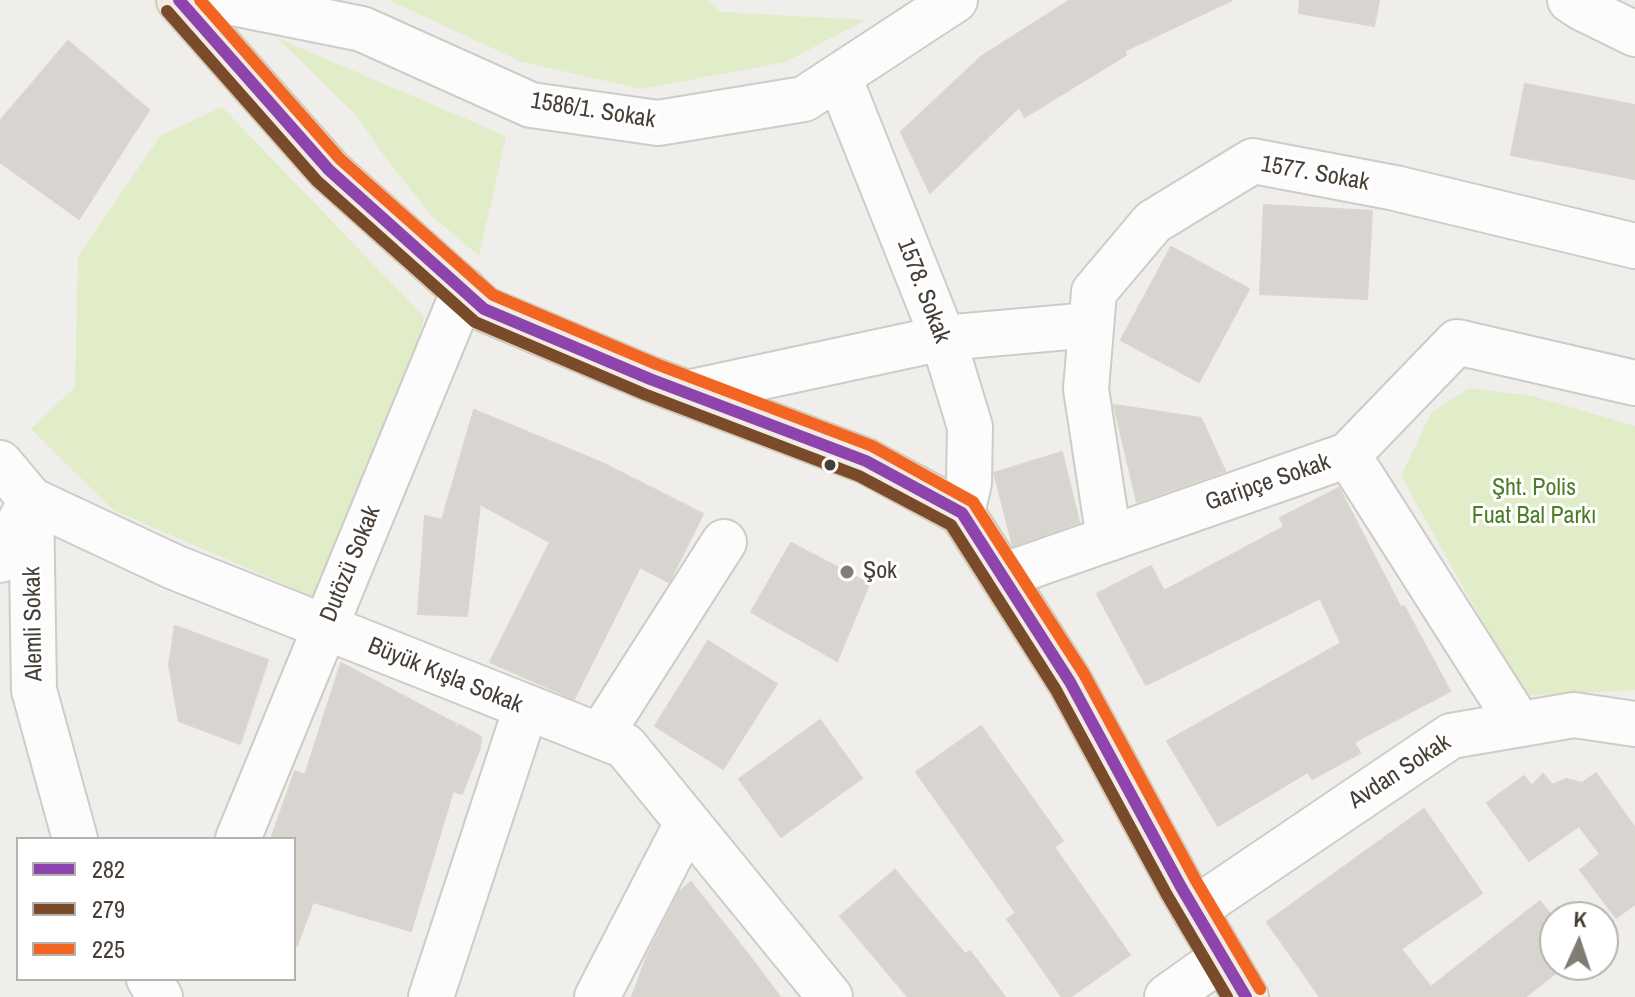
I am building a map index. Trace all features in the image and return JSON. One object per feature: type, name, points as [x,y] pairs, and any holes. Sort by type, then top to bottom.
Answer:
[{"type":"main road","points":[[179,0],[329,170],[484,309],[687,393],[866,461],[962,513],[1070,682],[1194,910],[1246,997]]},
{"type":"street","name":"1586/1. Sokak","points":[[218,0],[362,29],[531,105],[658,123],[804,99],[839,77],[923,7]]},
{"type":"street","points":[[1570,0],[1635,34]]},
{"type":"street","name":"1578. Sokak","points":[[839,77],[943,338],[970,427],[969,483],[962,513]]},
{"type":"street","name":"1577. Sokak","points":[[1109,539],[1086,389],[1094,292],[1153,222],[1253,161],[1395,188],[1635,246]]},
{"type":"street","name":"Dutözü Sokak","points":[[239,837],[464,290]]},
{"type":"street","points":[[687,393],[943,338],[1091,325]]},
{"type":"street","name":"Garipçe Sokak","points":[[1002,576],[1348,455],[1457,342],[1635,383]]},
{"type":"street","points":[[1348,455],[1519,724]]},
{"type":"street","points":[[0,463],[31,500],[0,560]]},
{"type":"street","name":"Büyük Kışla Sokak","points":[[31,500],[174,567],[625,746],[830,997]]},
{"type":"street","name":"Alemli Sokak","points":[[31,500],[34,690],[74,837]]},
{"type":"street","points":[[600,736],[724,542]]},
{"type":"street","points":[[431,997],[526,708]]},
{"type":"street","name":"Avdan Sokak","points":[[1194,910],[1451,736],[1574,715],[1635,724]]},
{"type":"street","points":[[597,997],[687,823]]},
{"type":"street","points":[[1167,997],[1222,958]]},
{"type":"green space","points":[[389,0],[708,0],[721,12],[866,20],[785,62],[642,89],[522,62]]},
{"type":"green space","points":[[277,38],[506,136],[479,256],[431,215],[356,115]]},
{"type":"green space","points":[[222,107],[424,317],[403,431],[323,601],[113,510],[31,429],[75,387],[78,257],[160,136]]},
{"type":"green space","name":"Şht. Polis Fuat Bal Parkı","points":[[1469,388],[1532,396],[1635,426],[1635,690],[1524,696],[1401,476],[1431,413]]},
{"type":"building","points":[[1070,0],[1232,0],[1124,51],[1126,55],[1025,117],[1019,107],[930,193],[901,132],[982,56]]},
{"type":"building","points":[[1300,0],[1379,0],[1374,26],[1299,13]]},
{"type":"building","points":[[68,41],[149,110],[79,219],[0,162],[0,121]]},
{"type":"building","points":[[1525,84],[1635,105],[1635,179],[1511,155]]},
{"type":"building","points":[[1264,205],[1372,211],[1367,299],[1260,294]]},
{"type":"building","points":[[1171,247],[1249,289],[1199,382],[1121,340]]},
{"type":"building","points":[[1114,405],[1201,418],[1225,471],[1137,502]]},
{"type":"building","points":[[474,410],[600,462],[703,514],[669,582],[640,567],[574,699],[490,662],[550,542],[480,504],[467,616],[418,614],[425,516],[442,520]]},
{"type":"building","points":[[1062,452],[1079,522],[1013,546],[994,473]]},
{"type":"building","points":[[1339,488],[1401,608],[1404,606],[1450,691],[1354,742],[1360,753],[1312,779],[1308,772],[1218,826],[1167,741],[1341,643],[1320,598],[1146,685],[1097,594],[1151,566],[1164,591],[1284,527],[1280,518]]},
{"type":"building","points":[[791,543],[869,584],[837,661],[751,612]]},
{"type":"building","points":[[175,626],[268,660],[240,744],[179,721],[169,665]]},
{"type":"building","points":[[708,641],[777,684],[723,769],[655,726]]},
{"type":"building","points":[[341,663],[456,724],[455,733],[459,725],[481,737],[480,748],[462,794],[453,791],[411,931],[313,902],[296,946],[296,837],[272,837],[295,771],[305,775]]},
{"type":"building","points":[[820,720],[862,778],[781,837],[739,779]]},
{"type":"building","points":[[981,726],[1063,841],[1054,847],[1130,955],[1070,997],[1062,997],[1007,919],[1016,913],[916,772]]},
{"type":"building","points":[[1596,773],[1635,828],[1635,904],[1619,916],[1619,901],[1603,901],[1580,870],[1600,854],[1579,826],[1529,861],[1487,803],[1524,776],[1532,786],[1543,774],[1552,785],[1567,779],[1582,783]]},
{"type":"building","points":[[1424,809],[1482,893],[1401,949],[1431,987],[1539,902],[1539,981],[1546,981],[1525,997],[1320,997],[1267,922]]},
{"type":"building","points":[[895,870],[965,954],[970,951],[1005,997],[908,997],[840,916]]},
{"type":"building","points":[[691,882],[780,997],[632,997],[647,956],[680,891]]},
{"type":"transit line","name":"282","points":[[179,0],[329,170],[484,309],[650,379],[866,461],[962,513],[1070,682],[1181,887],[1246,997]]},
{"type":"transit line","name":"225","points":[[200,0],[340,159],[493,295],[656,364],[872,446],[973,502],[1084,674],[1195,879],[1260,989]]},
{"type":"transit line","name":"279","points":[[167,11],[317,181],[475,322],[644,394],[859,476],[951,525],[1056,690],[1167,895],[1227,997]]},
{"type":"place","name":"Şok","points":[[847,572]]}]
